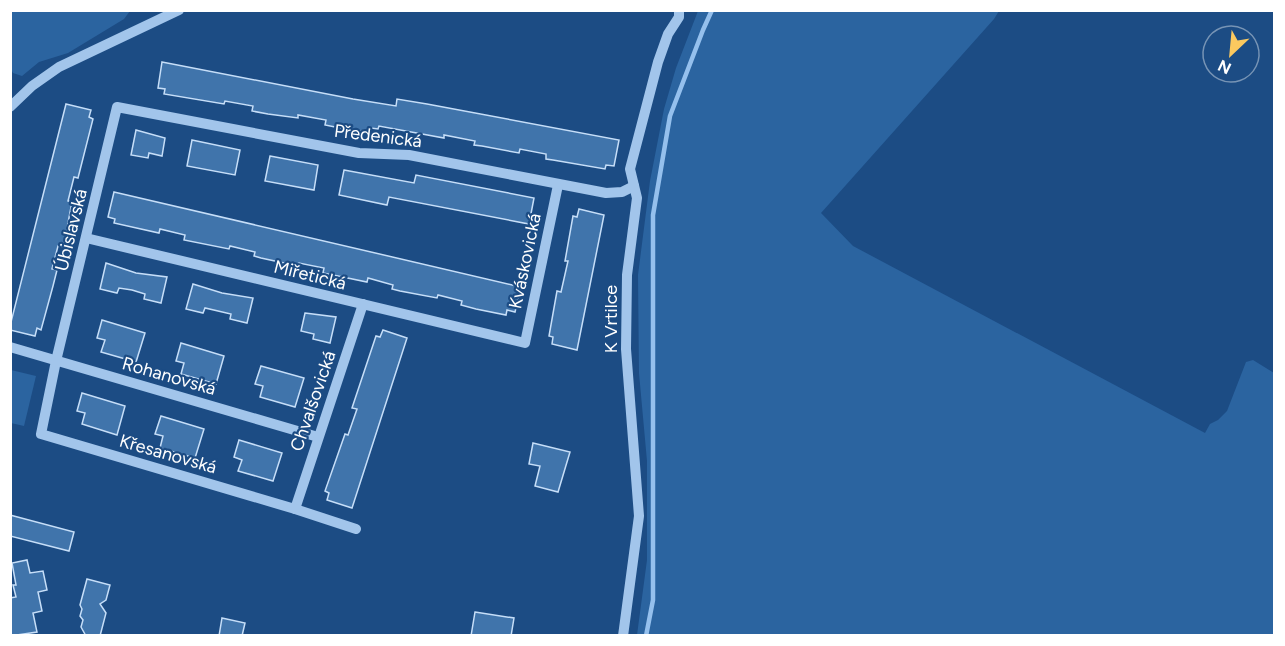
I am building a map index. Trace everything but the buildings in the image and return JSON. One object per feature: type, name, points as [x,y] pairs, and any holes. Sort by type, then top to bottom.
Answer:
[{"type":"street","points":[[11,105],[58,67],[179,10]]},
{"type":"street","name":"K Vrtilce","points":[[623,636],[639,516],[626,349],[627,275],[638,198],[630,169],[658,62],[668,34],[679,17],[679,10]]},
{"type":"street","name":"Předenická","points":[[117,107],[359,153],[409,155],[614,194],[634,186]]},
{"type":"street","name":"Úbislavská","points":[[56,361],[117,107]]},
{"type":"street","name":"Kváskovická","points":[[525,344],[558,185]]},
{"type":"street","name":"Miřetická","points":[[86,238],[525,344]]},
{"type":"street","name":"Chvalšovická","points":[[294,509],[363,304]]},
{"type":"street","name":"Rohanovská","points":[[10,347],[318,437]]},
{"type":"street","name":"Křesanovská","points":[[56,361],[41,434],[356,529]]},
{"type":"shaded area","points":[[10,11],[130,11],[124,19],[68,53],[39,62],[22,76],[13,73],[11,69]]},
{"type":"shaded area","points":[[698,11],[999,11],[821,213],[853,246],[1205,433],[1210,424],[1227,411],[1246,362],[1253,360],[1274,373],[1274,635],[637,635],[647,560],[647,461],[639,373],[638,275],[650,181],[664,109],[676,68]]},
{"type":"shaded area","points":[[11,370],[36,376],[24,426],[11,423]]},
{"type":"waterway","points":[[646,636],[653,600],[653,215],[670,116],[712,10]]}]
